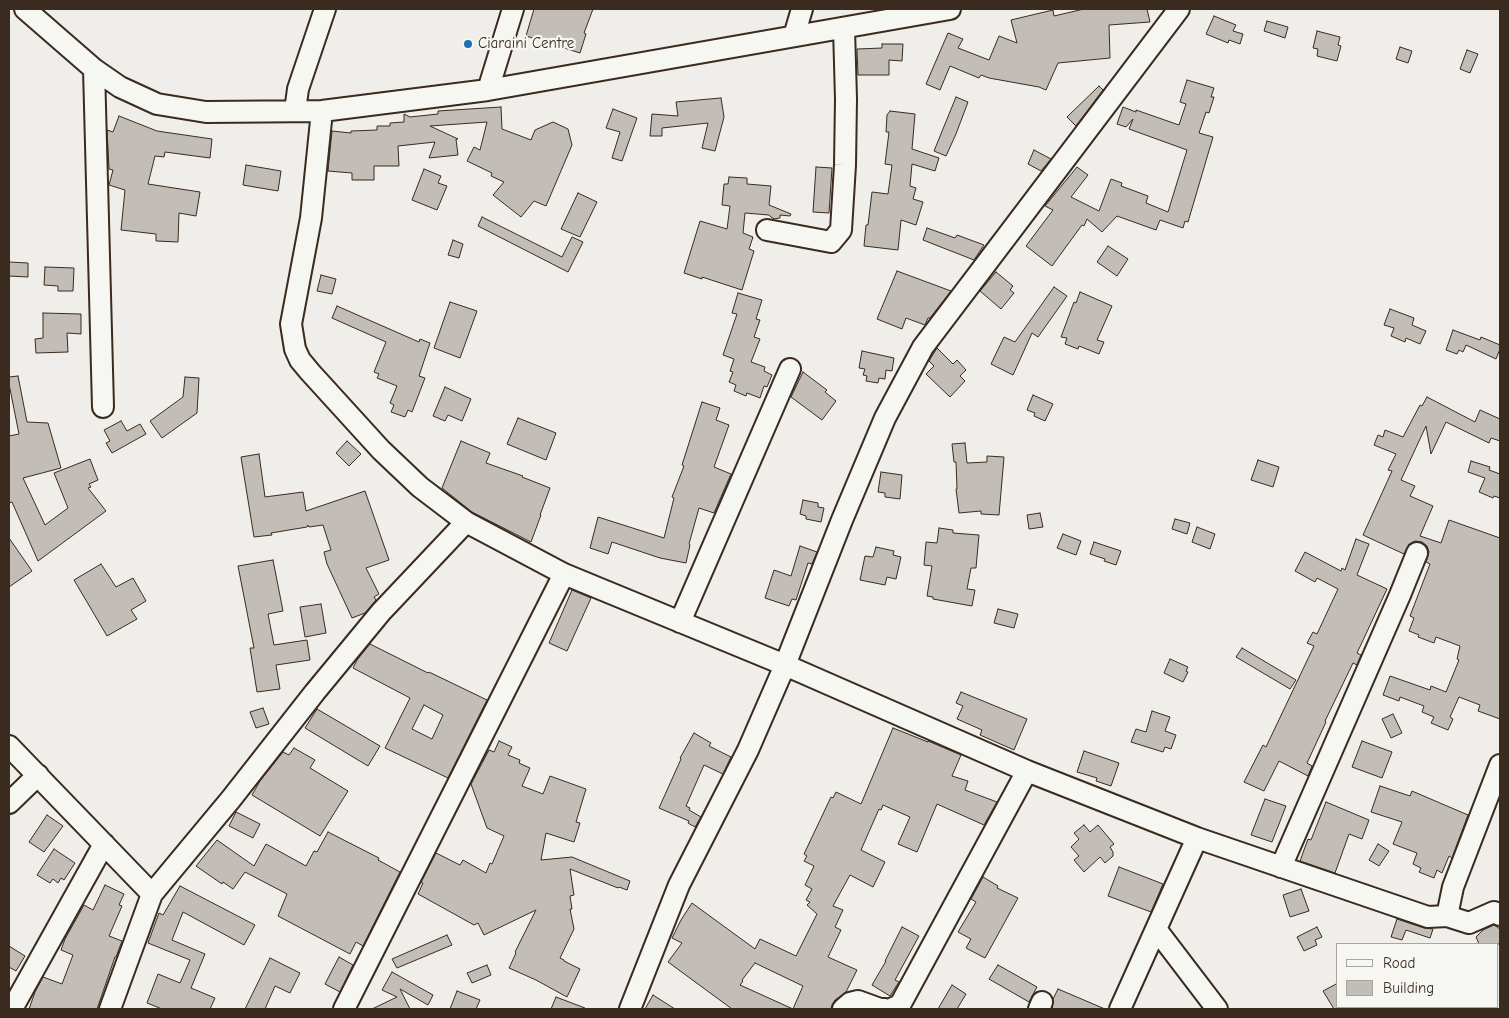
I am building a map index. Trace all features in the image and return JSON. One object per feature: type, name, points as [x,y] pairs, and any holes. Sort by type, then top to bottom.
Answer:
[{"type":"street","points":[[25,9],[94,69],[120,87],[157,104],[206,112],[322,111],[488,90],[950,9]]},
{"type":"street","points":[[296,111],[298,89],[325,9]]},
{"type":"street","points":[[488,90],[513,9]]},
{"type":"street","points":[[794,36],[802,9]]},
{"type":"street","points":[[630,1009],[679,885],[748,750],[785,665],[842,520],[885,418],[923,347],[1179,9]]},
{"type":"street","points":[[767,230],[831,242],[841,230],[845,166],[846,99],[844,28]]},
{"type":"street","points":[[94,69],[103,407]]},
{"type":"street","points":[[322,111],[311,218],[291,324],[295,349],[300,360],[310,372],[381,450],[420,487],[466,522],[564,574],[785,665],[1027,771],[1197,838],[1428,917],[1447,916],[1469,923],[1494,912],[1500,915]]},
{"type":"street","points":[[680,622],[790,369]]},
{"type":"street","points":[[110,1009],[152,894],[231,799],[314,692],[381,612],[466,522]]},
{"type":"street","points":[[1280,867],[1417,553]]},
{"type":"street","points":[[344,1009],[564,574]]},
{"type":"street","points":[[9,746],[152,894]]},
{"type":"street","points":[[1447,916],[1453,887],[1500,765]]},
{"type":"street","points":[[891,1009],[900,1004],[1027,771]]},
{"type":"street","points":[[9,803],[38,775]]},
{"type":"street","points":[[1120,1009],[1197,838]]},
{"type":"street","points":[[12,1009],[104,844]]},
{"type":"street","points":[[1156,929],[1217,1009]]},
{"type":"street","points":[[843,1009],[850,1003],[858,1001],[885,1009]]},
{"type":"building","points":[[534,9],[593,9],[584,33],[586,34],[580,53],[526,36]]},
{"type":"building","points":[[1084,9],[1147,9],[1150,22],[1109,25],[1110,58],[1058,63],[1046,90],[981,75],[979,78],[950,66],[940,90],[926,84],[948,33],[963,39],[958,48],[989,60],[999,36],[1017,43],[1011,20],[1053,10],[1054,16]]},
{"type":"building","points":[[1214,16],[1236,25],[1233,31],[1243,34],[1240,44],[1229,40],[1228,43],[1206,34]]},
{"type":"building","points":[[1267,21],[1288,27],[1285,38],[1264,31]]},
{"type":"building","points":[[1317,31],[1340,37],[1338,45],[1341,46],[1337,61],[1317,56],[1318,49],[1313,48]]},
{"type":"building","points":[[882,44],[903,44],[902,61],[889,60],[889,75],[858,75],[857,49],[882,48]]},
{"type":"building","points":[[1400,47],[1412,51],[1408,63],[1396,59]]},
{"type":"building","points":[[1467,50],[1478,54],[1470,73],[1460,69]]},
{"type":"building","points":[[1187,80],[1214,88],[1211,97],[1214,97],[1209,113],[1206,112],[1199,133],[1213,137],[1188,222],[1185,221],[1183,228],[1160,220],[1156,230],[1117,216],[1102,232],[1087,219],[1084,226],[1082,225],[1052,266],[1026,246],[1053,210],[1045,206],[1077,167],[1088,175],[1071,197],[1099,211],[1111,179],[1122,183],[1121,186],[1148,196],[1146,203],[1168,212],[1187,150],[1129,129],[1133,119],[1126,127],[1117,124],[1123,107],[1179,125],[1186,104],[1180,102]]},
{"type":"building","points":[[1099,86],[1103,90],[1076,126],[1067,117]]},
{"type":"building","points":[[956,97],[968,102],[946,156],[934,151]]},
{"type":"building","points":[[721,98],[724,117],[715,151],[702,148],[708,123],[662,128],[662,136],[650,136],[652,114],[678,116],[676,102]]},
{"type":"building","points":[[501,107],[502,129],[531,140],[535,130],[553,122],[568,129],[572,145],[546,206],[534,201],[521,217],[493,195],[504,182],[491,176],[492,173],[467,161],[474,147],[480,150],[487,122],[430,126],[458,139],[456,139],[458,155],[429,158],[435,142],[398,146],[399,166],[374,166],[374,180],[352,180],[352,173],[328,171],[332,131],[351,133],[351,131],[377,130],[377,126],[390,126],[390,123],[404,122],[404,114],[410,117],[438,114],[438,111]]},
{"type":"building","points":[[613,109],[637,118],[622,161],[612,158],[620,132],[606,128]]},
{"type":"building","points":[[890,111],[915,114],[912,149],[939,158],[935,171],[912,164],[910,186],[916,188],[913,199],[923,202],[916,225],[901,220],[898,250],[864,246],[872,192],[888,194],[892,165],[885,164],[889,132],[886,132],[887,115]]},
{"type":"building","points":[[119,116],[157,131],[212,139],[210,158],[165,152],[164,157],[155,156],[148,184],[200,192],[196,216],[179,213],[178,242],[156,241],[156,234],[121,230],[125,190],[109,185],[113,170],[109,169],[107,130],[113,132]]},
{"type":"building","points":[[1034,150],[1051,159],[1041,171],[1028,164]]},
{"type":"building","points":[[246,165],[281,171],[278,191],[243,185]]},
{"type":"building","points":[[816,167],[832,168],[829,213],[813,212]]},
{"type":"building","points":[[424,169],[441,176],[438,183],[447,186],[437,210],[412,200]]},
{"type":"building","points":[[729,177],[747,178],[747,184],[771,186],[769,205],[791,214],[790,216],[780,215],[780,218],[774,219],[769,215],[745,213],[743,233],[753,237],[749,249],[754,251],[742,290],[684,273],[700,221],[727,229],[730,206],[722,205],[724,184],[728,184]]},
{"type":"building","points":[[578,193],[597,202],[580,237],[561,229]]},
{"type":"building","points":[[482,217],[562,257],[572,237],[583,242],[568,272],[478,226]]},
{"type":"building","points":[[927,228],[955,238],[957,235],[984,245],[974,260],[923,240]]},
{"type":"building","points":[[453,240],[463,244],[459,258],[448,255]]},
{"type":"building","points":[[1108,246],[1128,259],[1117,276],[1097,262]]},
{"type":"building","points":[[9,262],[28,263],[28,277],[9,276]]},
{"type":"building","points":[[45,267],[74,268],[73,291],[58,291],[58,286],[44,285]]},
{"type":"building","points":[[897,271],[951,291],[930,318],[928,318],[925,325],[906,318],[902,329],[877,319]]},
{"type":"building","points":[[996,272],[1013,286],[1010,290],[1014,293],[1001,309],[980,291]]},
{"type":"building","points":[[321,275],[336,279],[332,294],[317,291]]},
{"type":"building","points":[[1054,287],[1067,296],[1038,337],[1032,333],[1013,375],[991,364],[1004,337],[1015,342]]},
{"type":"building","points":[[1080,292],[1112,306],[1097,340],[1104,342],[1099,354],[1079,346],[1078,349],[1065,344],[1067,338],[1061,337],[1074,302],[1076,303]]},
{"type":"building","points":[[738,293],[762,300],[756,319],[760,320],[754,337],[760,339],[751,362],[765,367],[764,371],[772,375],[767,387],[764,386],[760,398],[747,393],[746,396],[734,391],[736,385],[729,382],[733,372],[730,371],[734,359],[723,355],[737,314],[732,313]]},
{"type":"building","points":[[450,302],[477,311],[460,358],[434,348]]},
{"type":"building","points":[[337,306],[419,342],[420,339],[430,343],[419,376],[425,378],[412,412],[408,410],[405,417],[391,412],[394,405],[390,403],[397,386],[377,378],[379,374],[374,372],[386,342],[332,318]]},
{"type":"building","points":[[1390,309],[1414,318],[1412,325],[1426,331],[1420,344],[1406,338],[1405,342],[1391,336],[1394,328],[1384,325]]},
{"type":"building","points":[[43,313],[81,314],[81,334],[67,333],[68,352],[36,353],[35,339],[43,338]]},
{"type":"building","points":[[1453,330],[1480,340],[1481,337],[1500,345],[1496,359],[1466,345],[1463,352],[1459,350],[1457,354],[1446,350]]},
{"type":"building","points":[[937,348],[953,364],[957,360],[966,370],[960,376],[965,381],[950,397],[926,374],[934,366],[929,361]]},
{"type":"building","points":[[862,351],[894,358],[892,371],[886,370],[885,379],[879,378],[878,383],[866,381],[867,376],[863,375],[865,369],[859,368]]},
{"type":"building","points":[[803,372],[827,390],[825,392],[836,401],[822,420],[791,397]]},
{"type":"building","points":[[18,376],[27,422],[48,423],[61,468],[23,478],[45,525],[68,508],[54,473],[90,459],[98,480],[89,484],[91,487],[88,488],[106,511],[38,561],[12,502],[9,503],[9,436],[19,434],[9,377]]},
{"type":"building","points":[[185,377],[199,378],[197,413],[162,438],[150,421],[183,397]]},
{"type":"building","points":[[445,387],[471,399],[462,421],[448,415],[445,421],[433,416]]},
{"type":"building","points":[[1033,395],[1053,404],[1045,421],[1034,416],[1035,413],[1027,410]]},
{"type":"building","points":[[1427,397],[1475,422],[1480,410],[1500,419],[1500,441],[1491,438],[1489,443],[1446,422],[1431,454],[1426,426],[1401,480],[1415,486],[1410,496],[1433,506],[1420,536],[1441,543],[1449,520],[1500,538],[1500,719],[1478,711],[1480,705],[1459,697],[1450,717],[1453,719],[1448,730],[1431,723],[1434,717],[1422,712],[1424,706],[1400,697],[1399,701],[1383,695],[1390,676],[1430,690],[1431,686],[1446,692],[1459,660],[1457,659],[1460,646],[1436,637],[1434,643],[1418,637],[1419,635],[1409,631],[1414,618],[1410,616],[1430,564],[1426,562],[1429,552],[1427,546],[1422,542],[1415,541],[1409,544],[1404,554],[1363,535],[1392,471],[1388,470],[1396,454],[1374,445],[1378,435],[1383,437],[1385,430],[1403,437],[1420,405],[1422,406]]},
{"type":"building","points":[[702,402],[720,408],[716,420],[729,425],[714,467],[731,474],[714,513],[699,508],[686,563],[660,558],[612,542],[608,554],[590,548],[598,517],[664,538],[674,498],[672,497],[684,466],[682,465]]},
{"type":"building","points":[[518,418],[556,433],[546,460],[507,444]]},
{"type":"building","points":[[121,421],[127,431],[140,424],[146,434],[112,453],[106,443],[110,441],[104,430]]},
{"type":"building","points":[[347,441],[361,454],[349,466],[336,453]]},
{"type":"building","points":[[461,441],[490,453],[486,463],[550,488],[531,542],[472,512],[442,488]]},
{"type":"building","points":[[965,443],[967,463],[987,462],[987,456],[1004,457],[999,515],[981,514],[981,511],[959,513],[956,489],[956,462],[954,462],[952,444]]},
{"type":"building","points":[[259,454],[265,497],[303,492],[306,511],[365,491],[389,560],[366,568],[379,594],[374,597],[376,600],[365,613],[352,618],[327,564],[324,552],[331,550],[323,525],[309,527],[308,525],[307,527],[271,533],[272,535],[254,537],[241,457]]},
{"type":"building","points":[[1258,460],[1279,467],[1273,487],[1251,480]]},
{"type":"building","points":[[1471,461],[1490,467],[1489,470],[1500,474],[1500,498],[1494,496],[1493,498],[1479,492],[1485,478],[1468,472]]},
{"type":"building","points":[[881,472],[902,475],[900,499],[885,497],[885,493],[878,492]]},
{"type":"building","points":[[803,500],[818,503],[818,507],[824,508],[821,522],[806,519],[806,516],[800,514]]},
{"type":"building","points":[[1040,513],[1043,527],[1029,529],[1027,515]]},
{"type":"building","points":[[1175,519],[1190,523],[1187,534],[1172,529]]},
{"type":"building","points":[[1197,527],[1215,534],[1210,549],[1192,542]]},
{"type":"building","points":[[939,528],[953,530],[953,533],[979,535],[976,568],[971,568],[967,589],[975,590],[972,606],[933,599],[933,597],[927,596],[932,566],[924,565],[926,542],[937,543]]},
{"type":"building","points":[[1063,534],[1081,541],[1076,555],[1057,548]]},
{"type":"building","points":[[9,538],[32,571],[9,587]]},
{"type":"building","points":[[1356,539],[1369,544],[1357,575],[1387,589],[1357,653],[1361,655],[1357,665],[1353,663],[1307,763],[1312,766],[1308,776],[1279,761],[1264,791],[1244,782],[1263,745],[1266,747],[1314,646],[1307,643],[1313,632],[1317,634],[1338,589],[1317,578],[1315,582],[1295,571],[1305,552],[1341,571],[1342,568],[1345,570]]},
{"type":"building","points":[[1094,542],[1121,551],[1116,565],[1090,554]]},
{"type":"building","points":[[800,546],[817,552],[812,564],[808,563],[796,600],[792,599],[789,606],[765,598],[774,570],[791,576]]},
{"type":"building","points":[[876,547],[894,551],[893,555],[901,557],[896,579],[887,577],[885,585],[860,580],[865,556],[873,557]]},
{"type":"building","points":[[273,560],[283,611],[268,614],[274,645],[307,640],[310,660],[276,665],[280,689],[257,692],[250,648],[254,648],[238,566]]},
{"type":"building","points":[[101,564],[116,587],[133,578],[146,601],[131,610],[137,619],[107,636],[74,580]]},
{"type":"building","points":[[572,590],[591,598],[567,651],[549,643]]},
{"type":"building","points":[[321,604],[326,633],[305,637],[300,607]]},
{"type":"building","points":[[998,609],[1018,614],[1014,628],[994,623]]},
{"type":"building","points":[[370,644],[487,700],[448,778],[385,748],[410,698],[353,668]],"holes":[[[424,705],[443,715],[432,739],[412,729]]]},
{"type":"building","points":[[1242,648],[1296,680],[1290,689],[1236,657]]},
{"type":"building","points":[[1170,659],[1188,667],[1186,671],[1188,672],[1183,682],[1164,673]]},
{"type":"building","points":[[961,692],[1027,719],[1014,750],[980,735],[982,730],[957,719],[963,706],[956,703]]},
{"type":"building","points":[[263,708],[269,724],[256,728],[250,712]]},
{"type":"building","points":[[317,709],[380,746],[368,766],[305,728]]},
{"type":"building","points":[[1152,711],[1170,717],[1165,731],[1176,735],[1171,749],[1165,747],[1163,752],[1131,742],[1136,729],[1146,732]]},
{"type":"building","points":[[1393,714],[1402,733],[1391,738],[1382,719]]},
{"type":"building","points":[[893,728],[961,755],[952,776],[968,781],[965,790],[997,802],[984,825],[937,804],[917,852],[898,844],[910,817],[883,805],[881,810],[879,809],[861,850],[885,862],[873,887],[850,875],[833,906],[843,910],[835,927],[841,930],[828,957],[857,970],[846,992],[835,1000],[831,1009],[793,1009],[732,1009],[668,962],[682,943],[672,938],[692,903],[755,949],[760,939],[796,956],[817,914],[807,905],[810,902],[806,900],[812,889],[805,885],[814,866],[804,861],[807,856],[804,854],[831,797],[833,798],[836,792],[861,804]],"holes":[[[755,963],[803,986],[793,1009],[740,985]]]},
{"type":"building","points":[[694,733],[711,743],[709,746],[731,757],[723,774],[704,765],[686,806],[701,817],[695,827],[688,823],[689,821],[659,808],[680,758]]},
{"type":"building","points":[[499,741],[512,747],[508,755],[520,760],[519,763],[530,768],[522,786],[543,794],[550,776],[586,789],[576,822],[580,823],[574,842],[546,833],[541,860],[572,857],[630,881],[627,890],[570,869],[574,895],[570,896],[572,909],[570,909],[574,929],[560,958],[580,969],[567,997],[509,968],[536,910],[484,935],[478,923],[474,925],[418,894],[423,883],[421,882],[436,853],[460,865],[463,860],[486,873],[490,863],[492,864],[504,836],[487,828],[471,784],[489,750],[494,752]]},
{"type":"building","points":[[1362,741],[1392,752],[1382,778],[1352,767]]},
{"type":"building","points":[[294,748],[315,760],[310,768],[348,791],[320,836],[252,795],[260,781],[283,752],[289,755]]},
{"type":"building","points":[[1084,751],[1119,763],[1111,786],[1096,781],[1097,778],[1077,772]]},
{"type":"building","points":[[1380,786],[1410,796],[1412,791],[1468,815],[1452,858],[1449,856],[1442,873],[1437,870],[1434,878],[1419,872],[1421,868],[1413,864],[1417,853],[1393,844],[1402,822],[1371,812]]},
{"type":"building","points":[[1265,799],[1286,806],[1272,842],[1251,835]]},
{"type":"building","points":[[1326,802],[1369,820],[1362,839],[1349,834],[1335,873],[1300,861],[1308,839],[1311,840]]},
{"type":"building","points":[[236,812],[260,824],[253,838],[229,826]]},
{"type":"building","points":[[47,815],[63,826],[44,852],[29,842]]},
{"type":"building","points":[[1084,825],[1090,832],[1098,825],[1114,844],[1110,847],[1113,856],[1105,863],[1100,857],[1084,872],[1074,860],[1079,856],[1071,847],[1079,839],[1074,833]]},
{"type":"building","points":[[328,832],[379,858],[378,860],[400,872],[363,946],[356,942],[350,954],[278,916],[287,894],[245,872],[233,889],[223,882],[222,884],[196,866],[217,840],[254,866],[266,844],[306,866],[314,851],[317,852]]},
{"type":"building","points":[[1378,844],[1389,851],[1379,866],[1369,860]]},
{"type":"building","points":[[54,849],[75,863],[64,880],[61,878],[58,883],[53,879],[50,883],[37,875]]},
{"type":"building","points":[[1119,867],[1163,884],[1151,912],[1108,896]]},
{"type":"building","points":[[983,877],[998,886],[997,888],[1018,898],[985,958],[966,948],[971,939],[958,932],[976,902],[971,899]]},
{"type":"building","points":[[105,885],[124,894],[119,905],[122,906],[109,936],[122,941],[97,1009],[29,1009],[43,977],[62,984],[73,955],[61,950],[65,939],[84,905],[93,910]]},
{"type":"building","points":[[180,886],[255,925],[244,945],[183,912],[172,940],[205,954],[191,988],[215,998],[210,1009],[162,1009],[147,1003],[158,974],[180,983],[190,960],[148,943],[159,913],[163,915]]},
{"type":"building","points":[[1301,889],[1309,911],[1290,917],[1283,895]]},
{"type":"building","points":[[1397,919],[1433,929],[1430,938],[1406,930],[1402,940],[1391,937]]},
{"type":"building","points":[[1494,925],[1500,929],[1500,944],[1479,943],[1476,937],[1483,930]]},
{"type":"building","points":[[902,927],[919,936],[895,980],[899,982],[890,996],[872,985]]},
{"type":"building","points":[[1317,927],[1322,937],[1315,940],[1317,945],[1304,951],[1297,937]]},
{"type":"building","points":[[447,935],[452,945],[397,968],[392,959]]},
{"type":"building","points":[[9,946],[25,956],[16,971],[9,967]]},
{"type":"building","points":[[339,957],[353,965],[340,992],[325,984]]},
{"type":"building","points":[[270,958],[300,973],[290,993],[275,986],[265,1009],[245,1009]]},
{"type":"building","points":[[487,965],[491,975],[472,983],[467,973]]},
{"type":"building","points":[[998,965],[1037,987],[1029,1002],[989,979]]},
{"type":"building","points":[[392,972],[433,995],[428,1005],[400,989],[410,1009],[372,1009],[397,997],[382,990]]},
{"type":"building","points":[[1336,984],[1336,1008],[1338,1009],[1334,1009],[1323,991]]},
{"type":"building","points":[[952,985],[966,994],[957,1009],[938,1009]]},
{"type":"building","points":[[1058,989],[1105,1009],[1052,1009],[1053,999]]},
{"type":"building","points":[[457,991],[480,1000],[476,1009],[450,1009]]},
{"type":"building","points":[[653,995],[675,1009],[645,1009]]},
{"type":"building","points":[[556,997],[585,1008],[585,1009],[551,1009]]},
{"type":"place","name":"Ciaraini Centre","points":[[468,44]]}]
